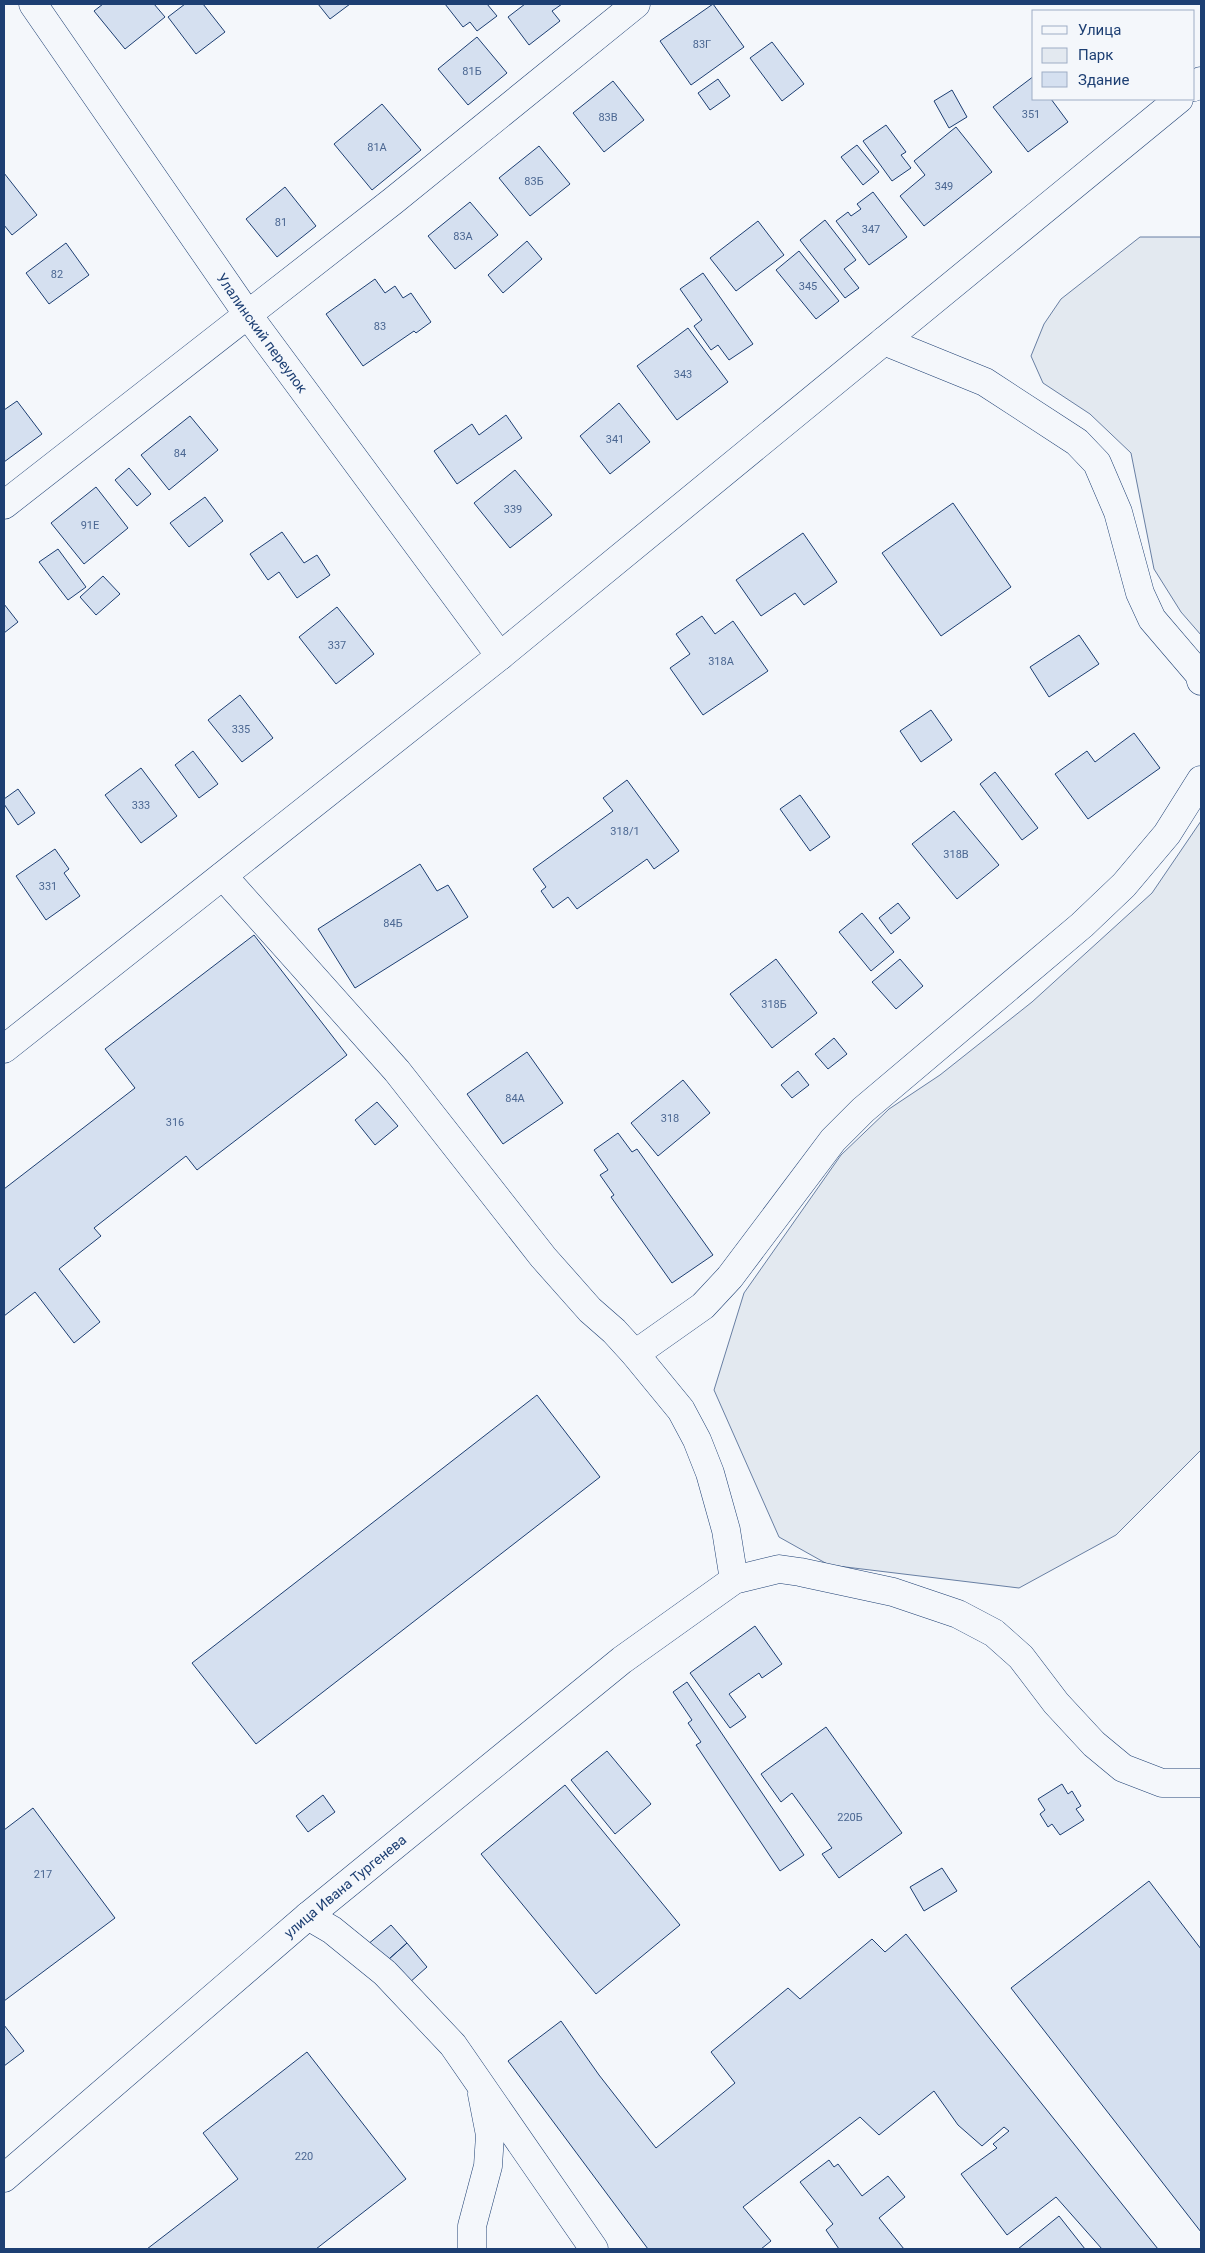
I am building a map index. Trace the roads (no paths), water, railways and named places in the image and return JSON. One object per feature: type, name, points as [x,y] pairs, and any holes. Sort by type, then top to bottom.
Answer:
[{"type":"street","name":"Улалинский переулок","points":[[33,4],[248,314],[500,656]]},
{"type":"street","points":[[4,505],[248,314],[636,4]]},
{"type":"street","points":[[4,1049],[500,656],[1178,100]]},
{"type":"street","points":[[884,341],[985,382],[1077,442],[1096,463],[1118,512],[1140,593],[1152,619],[1198,674],[1201,681]]},
{"type":"street","points":[[635,1354],[703,1306],[730,1277],[828,1147],[862,1110],[1082,925],[1124,884],[1167,834],[1201,780]]},
{"type":"street","points":[[223,876],[397,1072],[543,1257],[590,1310],[635,1354],[681,1410],[697,1440],[710,1473],[726,1530],[734,1580],[779,1569],[800,1572],[893,1592],[958,1614],[994,1633],[1021,1657],[1056,1703],[1094,1744],[1122,1768],[1162,1783],[1201,1783]]},
{"type":"street","name":"улица Ивана Тургенева","points":[[4,2178],[308,1916],[622,1660],[734,1580]]},
{"type":"street","points":[[308,1916],[332,1930],[385,1973],[453,2045],[480,2082],[522,2148],[594,2249]]},
{"type":"street","points":[[472,2249],[472,2226],[488,2166],[489,2143],[480,2082]]}]
